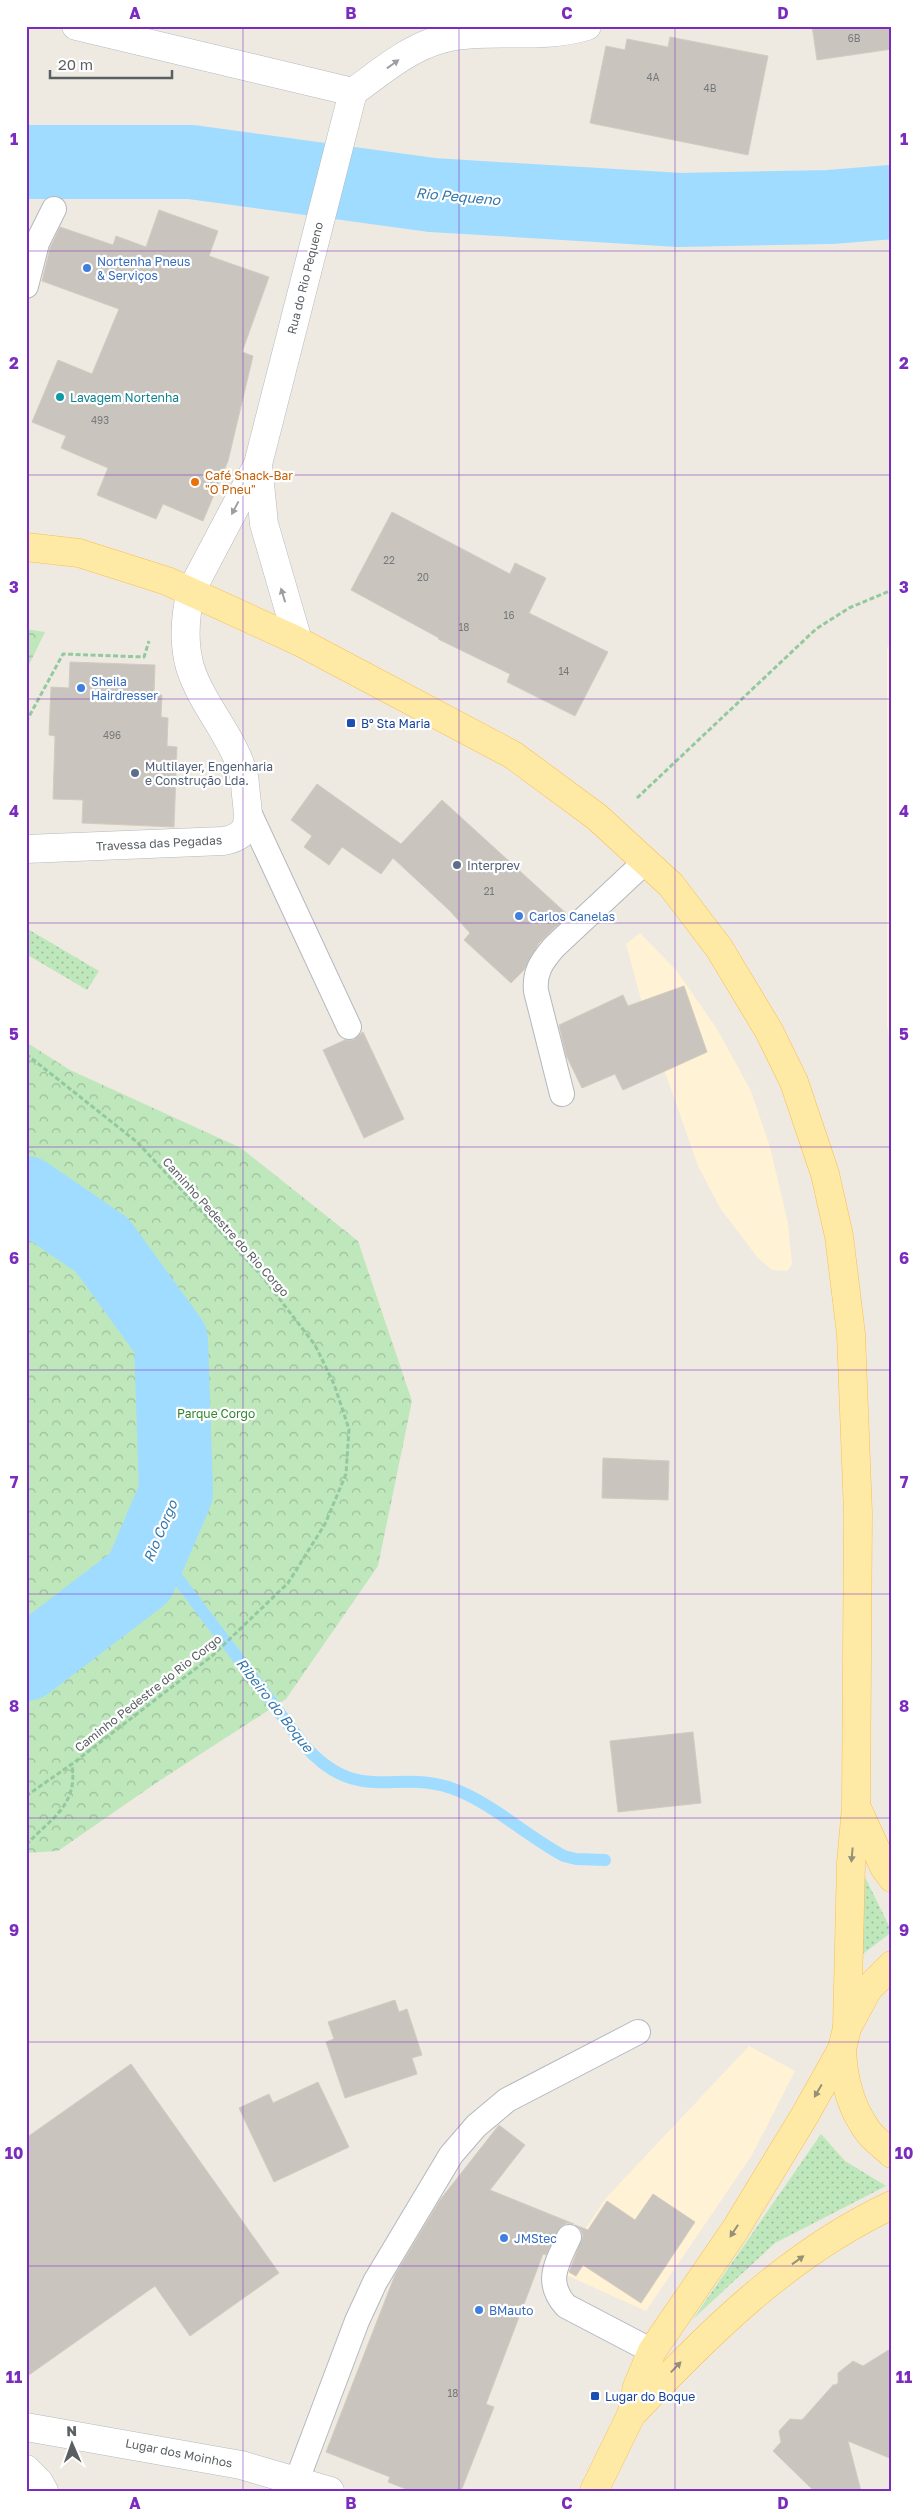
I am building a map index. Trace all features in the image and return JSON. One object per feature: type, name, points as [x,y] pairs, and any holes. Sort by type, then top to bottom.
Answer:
[{"type":"main road","points":[[26,547],[54,549],[103,559],[191,591],[298,641],[513,755],[598,817],[671,885],[720,948],[769,1031],[794,1082],[817,1144],[833,1204],[844,1268],[854,1370],[858,1513],[856,1806],[851,1863],[843,2070],[850,2098],[867,2130],[892,2154]]},
{"type":"main road","points":[[856,1806],[884,1867],[892,1878]]},
{"type":"main road","points":[[594,2491],[631,2415],[637,2387],[652,2351],[735,2230],[805,2115],[845,2038],[868,1988],[892,1966]]},
{"type":"main road","points":[[631,2415],[690,2353],[787,2267],[840,2232],[892,2206]]},
{"type":"street","points":[[76,26],[353,92],[405,55],[439,40],[469,36],[544,35],[587,26]]},
{"type":"street","name":"Rua do Rio Pequeno","points":[[258,464],[353,92]]},
{"type":"street","points":[[258,464],[264,524],[298,641]]},
{"type":"street","name":"Travessa das Pegadas","points":[[26,849],[233,839],[242,834],[247,826],[248,810],[242,768],[198,686],[189,664],[186,626],[191,591],[258,464]]},
{"type":"street","name":"Lugar dos Moinhos","points":[[26,2426],[241,2465],[330,2491]]},
{"type":"street","points":[[26,2469],[40,2482],[44,2491]]},
{"type":"lane","points":[[26,286],[36,242],[54,209]]},
{"type":"lane","points":[[248,810],[349,1027]]},
{"type":"lane","points":[[562,1094],[536,991],[536,975],[543,960],[554,947],[646,861]]},
{"type":"lane","points":[[297,2480],[357,2321],[375,2282],[451,2155],[476,2126],[507,2100],[638,2032]]},
{"type":"lane","points":[[569,2237],[557,2262],[553,2281],[557,2296],[566,2306],[652,2351]]},
{"type":"path","points":[[638,798],[816,629],[849,608],[892,590]]},
{"type":"path","points":[[26,722],[63,654],[144,657]]},
{"type":"path","name":"Caminho Pedestre do Rio Corgo","points":[[26,1054],[129,1135],[261,1275],[314,1345],[334,1384],[349,1429],[346,1474],[325,1524],[288,1583],[212,1656],[72,1764],[26,1796]]},
{"type":"path","points":[[26,1845],[69,1800],[74,1778],[72,1764]]},
{"type":"shaded area","points":[[892,645],[892,1050],[887,1027],[887,647]]},
{"type":"shaded area","points":[[640,933],[676,970],[717,1029],[751,1091],[770,1147],[788,1223],[792,1264],[787,1271],[772,1270],[758,1258],[720,1208],[698,1166],[646,1018],[626,944]]},
{"type":"shaded area","points":[[749,2046],[795,2071],[752,2155],[646,2311],[557,2271],[606,2198]]},
{"type":"green space","points":[[26,629],[45,632],[26,671]]},
{"type":"green space","points":[[26,928],[99,971],[87,990],[26,954]]},
{"type":"green space","name":"Parque Corgo","points":[[26,1042],[70,1070],[241,1148],[358,1241],[412,1401],[378,1566],[286,1699],[159,1781],[58,1851],[26,1853]]},
{"type":"green space","points":[[863,1873],[892,1932],[860,1956]]},
{"type":"green space","points":[[821,2134],[845,2161],[886,2186],[775,2243],[693,2319]]},
{"type":"building","points":[[812,26],[892,26],[892,49],[817,60]]},
{"type":"building","points":[[670,37],[768,56],[748,155],[590,123],[606,46],[625,50],[627,39],[668,47]]},
{"type":"building","points":[[159,210],[218,231],[209,256],[269,277],[242,352],[253,356],[228,461],[203,521],[163,504],[156,519],[97,495],[108,468],[61,448],[66,436],[32,422],[58,360],[92,374],[119,309],[42,281],[50,248],[60,227],[113,245],[116,236],[146,247]]},
{"type":"building","points":[[392,512],[510,574],[515,563],[546,578],[529,613],[608,652],[575,716],[507,682],[510,674],[438,639],[351,590]]},
{"type":"building","points":[[70,662],[155,665],[154,695],[162,695],[161,717],[168,718],[167,746],[177,747],[174,827],[82,823],[83,800],[53,799],[55,736],[49,735],[51,687],[69,688]]},
{"type":"building","points":[[317,784],[401,844],[442,800],[568,915],[539,943],[524,970],[511,983],[464,940],[470,933],[449,910],[393,858],[381,874],[342,847],[329,865],[304,847],[312,836],[291,820]]},
{"type":"building","points":[[684,986],[707,1052],[623,1090],[615,1074],[582,1088],[566,1055],[559,1025],[623,995],[628,1006]]},
{"type":"building","points":[[363,1032],[404,1119],[364,1138],[323,1050],[345,1040],[354,1040]]},
{"type":"building","points":[[603,1458],[669,1461],[668,1500],[602,1498]]},
{"type":"building","points":[[693,1732],[701,1803],[618,1812],[610,1741]]},
{"type":"building","points":[[395,2000],[399,2012],[407,2009],[422,2055],[412,2058],[417,2074],[345,2098],[326,2042],[334,2039],[328,2022]]},
{"type":"building","points":[[131,2064],[279,2273],[190,2336],[155,2286],[26,2377],[26,2138]]},
{"type":"building","points":[[318,2082],[349,2147],[274,2182],[239,2108],[269,2094],[273,2103]]},
{"type":"building","points":[[499,2125],[525,2145],[490,2190],[574,2224],[567,2223],[561,2226],[546,2255],[543,2254],[486,2404],[494,2407],[461,2491],[411,2491],[388,2482],[390,2477],[326,2452],[395,2275],[440,2200]]},
{"type":"building","points":[[653,2194],[695,2222],[641,2303],[583,2265],[576,2276],[569,2272],[583,2236],[581,2230],[575,2225],[588,2230],[607,2201],[635,2220]]},
{"type":"building","points":[[892,2348],[892,2459],[848,2441],[861,2491],[814,2491],[773,2451],[781,2442],[779,2431],[790,2419],[802,2420],[834,2384],[834,2386],[838,2383],[838,2373],[853,2361],[863,2366]]},
{"type":"waterway","name":"Rio Pequeno","points":[[26,162],[191,162],[432,195],[680,210],[830,207],[892,202]]},
{"type":"waterway","name":"Rio Corgo","points":[[26,1193],[102,1245],[171,1340],[176,1493],[140,1577],[26,1664]]},
{"type":"waterway","name":"Ribeiro do Boque","points":[[153,1546],[304,1745],[324,1764],[343,1776],[362,1781],[437,1784],[459,1791],[486,1805],[564,1856],[576,1859],[605,1860]]},
{"type":"place","name":"Nortenha Pneus & Serviços","points":[[87,268]]},
{"type":"place","name":"Lavagem Nortenha","points":[[60,397]]},
{"type":"place","name":"Café Snack-Bar \"O Pneu\"","points":[[195,482]]},
{"type":"place","name":"Sheila Hairdresser","points":[[81,688]]},
{"type":"place","name":"Bº Stª Maria","points":[[351,723]]},
{"type":"place","name":"Multilayer, Engenharia e Construção Lda.","points":[[135,773]]},
{"type":"place","name":"Interprev","points":[[457,865]]},
{"type":"place","name":"Carlos Canelas","points":[[519,916]]},
{"type":"place","name":"JMStec","points":[[504,2238]]},
{"type":"place","name":"BMauto","points":[[479,2310]]},
{"type":"place","name":"Lugar do Boque","points":[[595,2396]]}]
